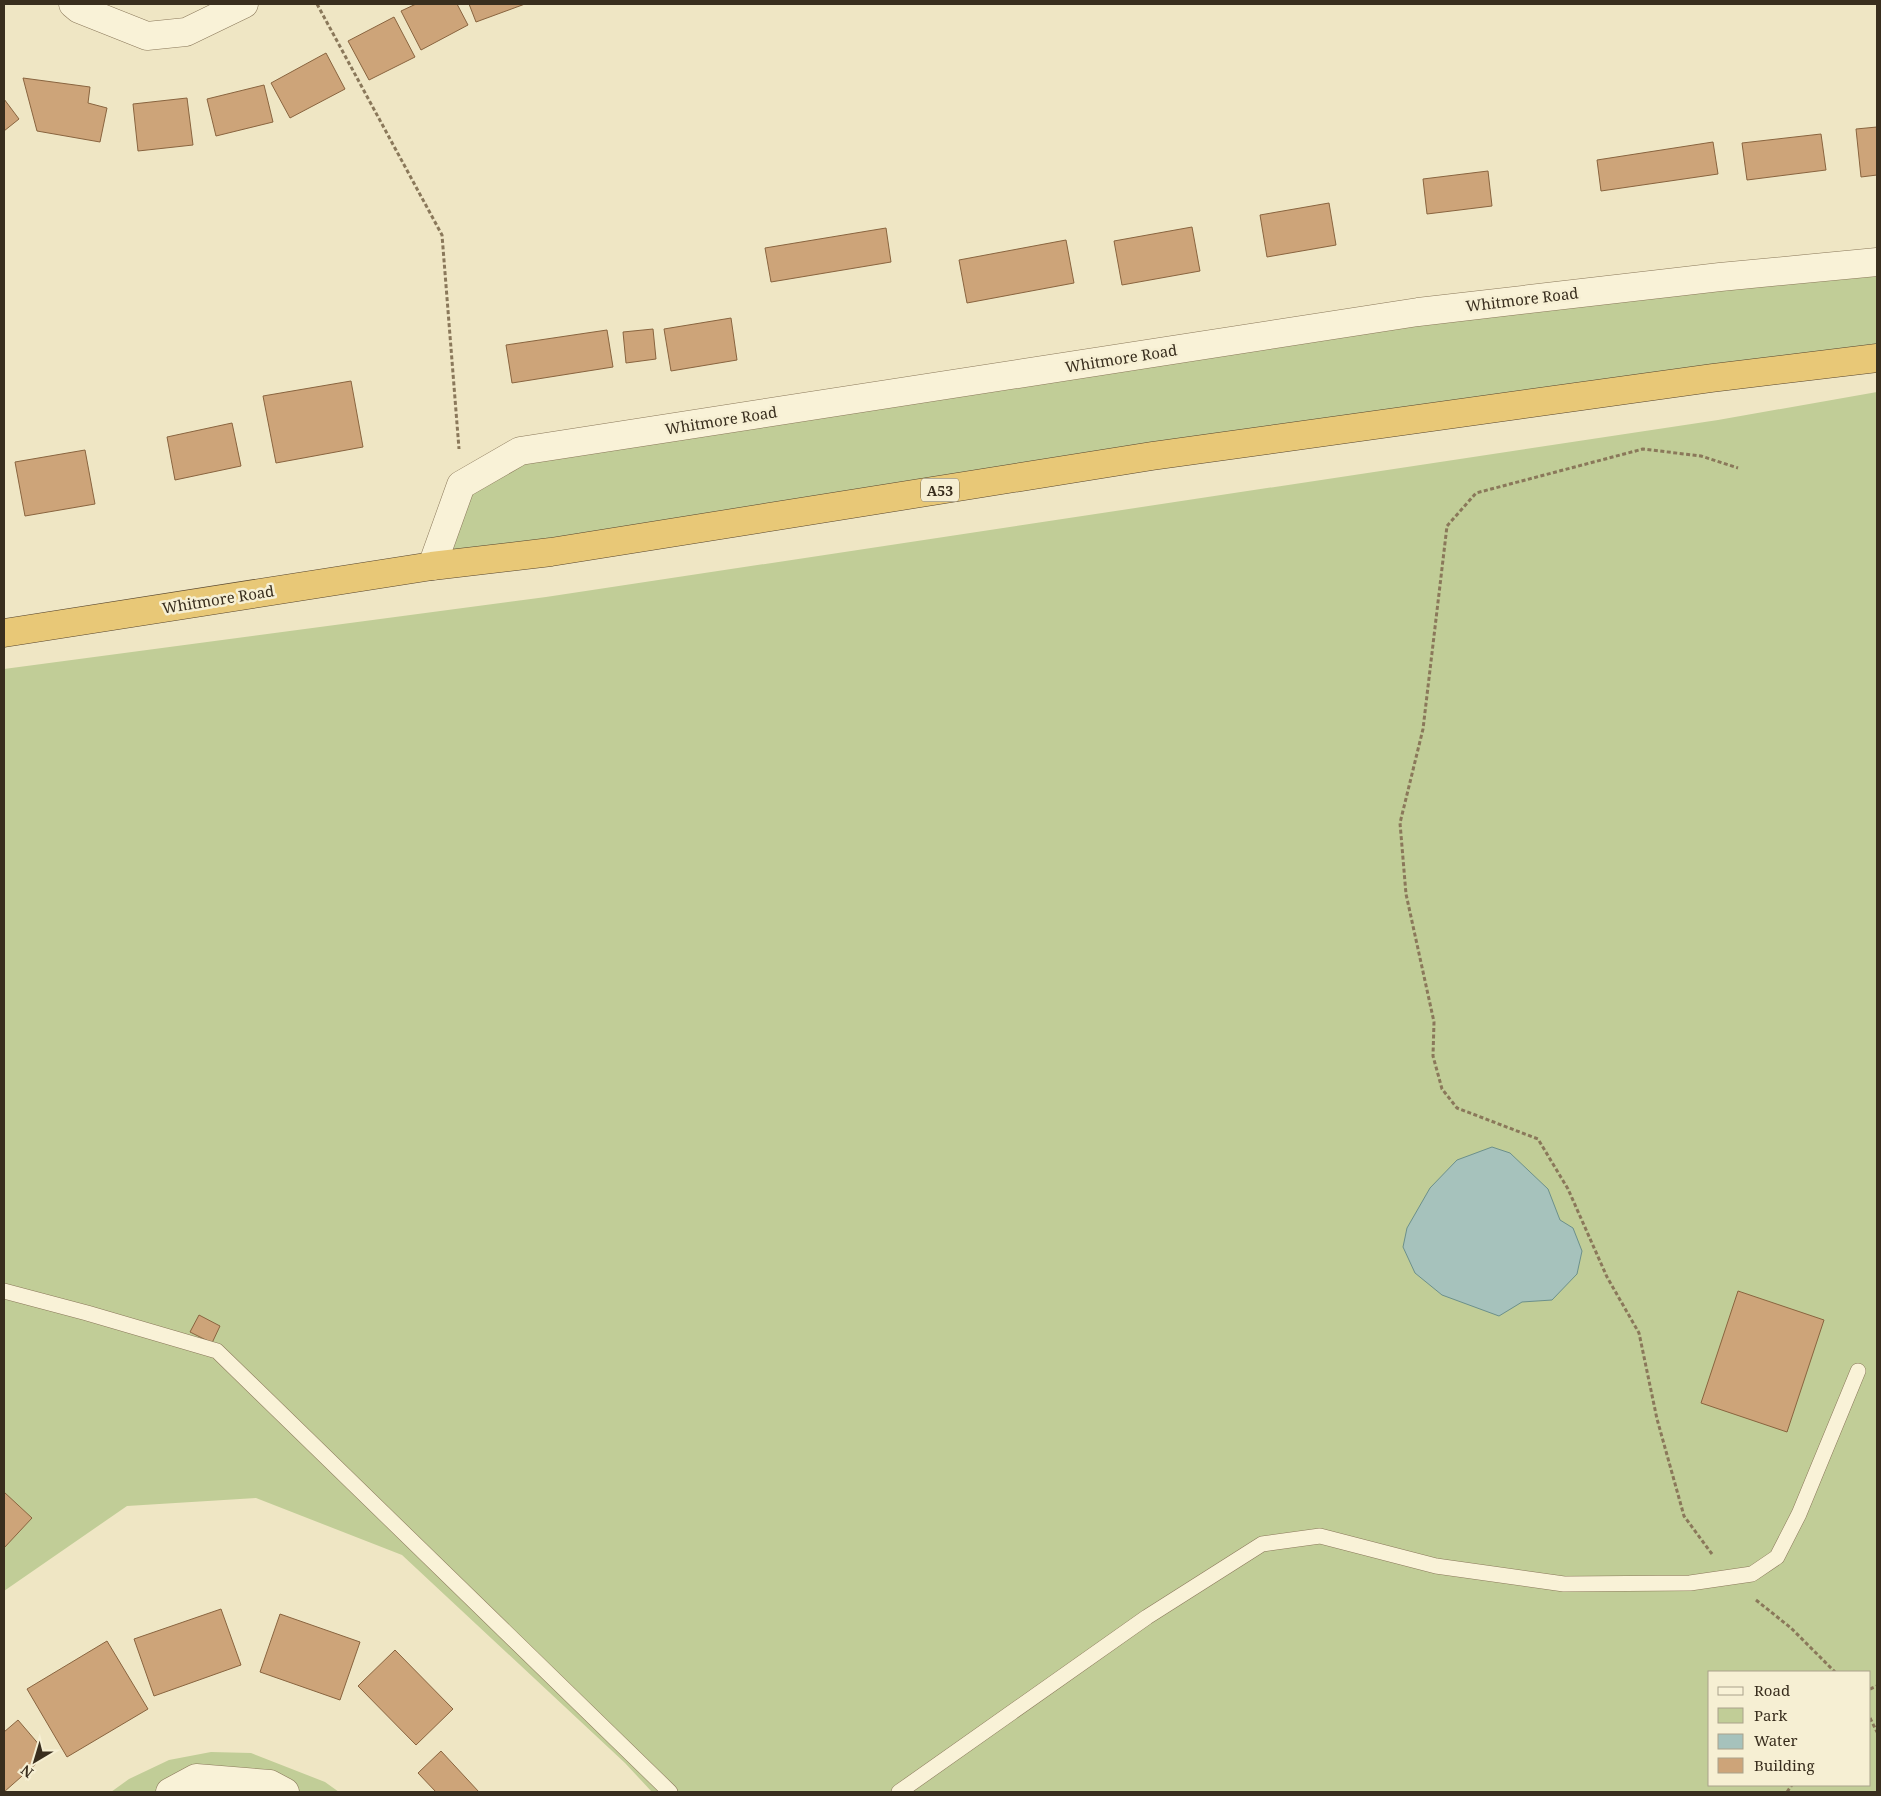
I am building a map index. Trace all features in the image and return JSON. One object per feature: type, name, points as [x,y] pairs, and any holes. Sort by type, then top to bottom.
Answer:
[{"type":"highway","name":"Whitmore Road","points":[[4,633],[432,566],[551,552],[1152,456],[1712,378],[1877,358]]},
{"type":"street","points":[[73,4],[147,36],[186,32],[244,4]]},
{"type":"street","name":"Whitmore Road","points":[[461,485],[520,452],[530,450],[1418,312],[1720,276],[1877,262]]},
{"type":"street","points":[[432,566],[461,485]]},
{"type":"street","points":[[170,1792],[196,1778],[270,1784],[285,1792]]},
{"type":"lane","points":[[4,1291],[217,1351],[670,1792]]},
{"type":"lane","points":[[899,1792],[1146,1617],[1262,1544],[1320,1536],[1436,1566],[1564,1584],[1690,1583],[1752,1574],[1778,1557],[1799,1514],[1858,1371]]},
{"type":"path","points":[[317,4],[442,235],[461,485]]},
{"type":"path","points":[[1738,468],[1701,456],[1643,449],[1476,493],[1447,526],[1423,729],[1400,824],[1406,894],[1434,1022],[1434,1056],[1442,1089],[1457,1108],[1538,1139],[1568,1190],[1608,1277],[1639,1334],[1657,1419],[1684,1516],[1729,1577],[1791,1628],[1834,1671]]},
{"type":"path","points":[[1871,1720],[1877,1732]]},
{"type":"green space","points":[[1877,262],[1877,356],[432,566],[461,485],[520,451]]},
{"type":"green space","points":[[1877,392],[1877,1792],[652,1792],[625,1763],[402,1555],[256,1498],[127,1506],[4,1591],[4,669],[546,597],[1718,420]]},
{"type":"green space","points":[[211,1752],[251,1753],[325,1782],[339,1792],[111,1792],[129,1779],[169,1760]]},
{"type":"water","points":[[1492,1147],[1510,1153],[1548,1189],[1560,1220],[1573,1228],[1582,1251],[1577,1274],[1552,1300],[1522,1302],[1499,1316],[1442,1295],[1415,1273],[1403,1247],[1407,1228],[1430,1188],[1457,1160]]},
{"type":"building","points":[[416,4],[457,4],[468,25],[421,50],[401,11]]},
{"type":"building","points":[[469,4],[525,4],[476,22]]},
{"type":"building","points":[[394,17],[415,57],[369,80],[348,41]]},
{"type":"building","points":[[326,53],[345,89],[290,118],[271,83]]},
{"type":"building","points":[[23,78],[90,87],[88,103],[107,108],[100,142],[37,131]]},
{"type":"building","points":[[264,85],[273,122],[216,136],[207,99]]},
{"type":"building","points":[[187,98],[193,145],[138,151],[133,104]]},
{"type":"building","points":[[4,99],[19,119],[4,131]]},
{"type":"building","points":[[1877,127],[1877,175],[1861,177],[1856,129]]},
{"type":"building","points":[[1821,134],[1826,170],[1747,180],[1742,143]]},
{"type":"building","points":[[1713,142],[1718,174],[1601,191],[1597,160]]},
{"type":"building","points":[[1488,171],[1492,206],[1427,214],[1423,179]]},
{"type":"building","points":[[1329,203],[1336,245],[1267,257],[1260,215]]},
{"type":"building","points":[[1192,227],[1200,271],[1122,285],[1114,241]]},
{"type":"building","points":[[886,228],[891,262],[771,282],[765,248]]},
{"type":"building","points":[[1066,240],[1074,283],[967,303],[959,260]]},
{"type":"building","points":[[731,318],[737,360],[671,371],[664,329]]},
{"type":"building","points":[[653,329],[656,359],[626,363],[623,332]]},
{"type":"building","points":[[607,330],[613,367],[512,383],[506,345]]},
{"type":"building","points":[[351,381],[363,447],[276,463],[263,396]]},
{"type":"building","points":[[232,423],[241,466],[175,480],[167,437]]},
{"type":"building","points":[[85,450],[95,504],[25,516],[15,462]]},
{"type":"building","points":[[1738,1291],[1824,1320],[1787,1432],[1701,1403]]},
{"type":"building","points":[[199,1315],[220,1326],[212,1343],[190,1332]]},
{"type":"building","points":[[4,1492],[32,1518],[4,1548]]},
{"type":"building","points":[[221,1609],[241,1665],[154,1696],[134,1639]]},
{"type":"building","points":[[280,1614],[360,1642],[340,1700],[260,1672]]},
{"type":"building","points":[[107,1641],[148,1709],[67,1757],[27,1689]]},
{"type":"building","points":[[395,1650],[453,1709],[416,1745],[358,1686]]},
{"type":"building","points":[[18,1720],[47,1754],[4,1792],[4,1732]]},
{"type":"building","points":[[441,1751],[479,1792],[436,1792],[418,1773]]}]
